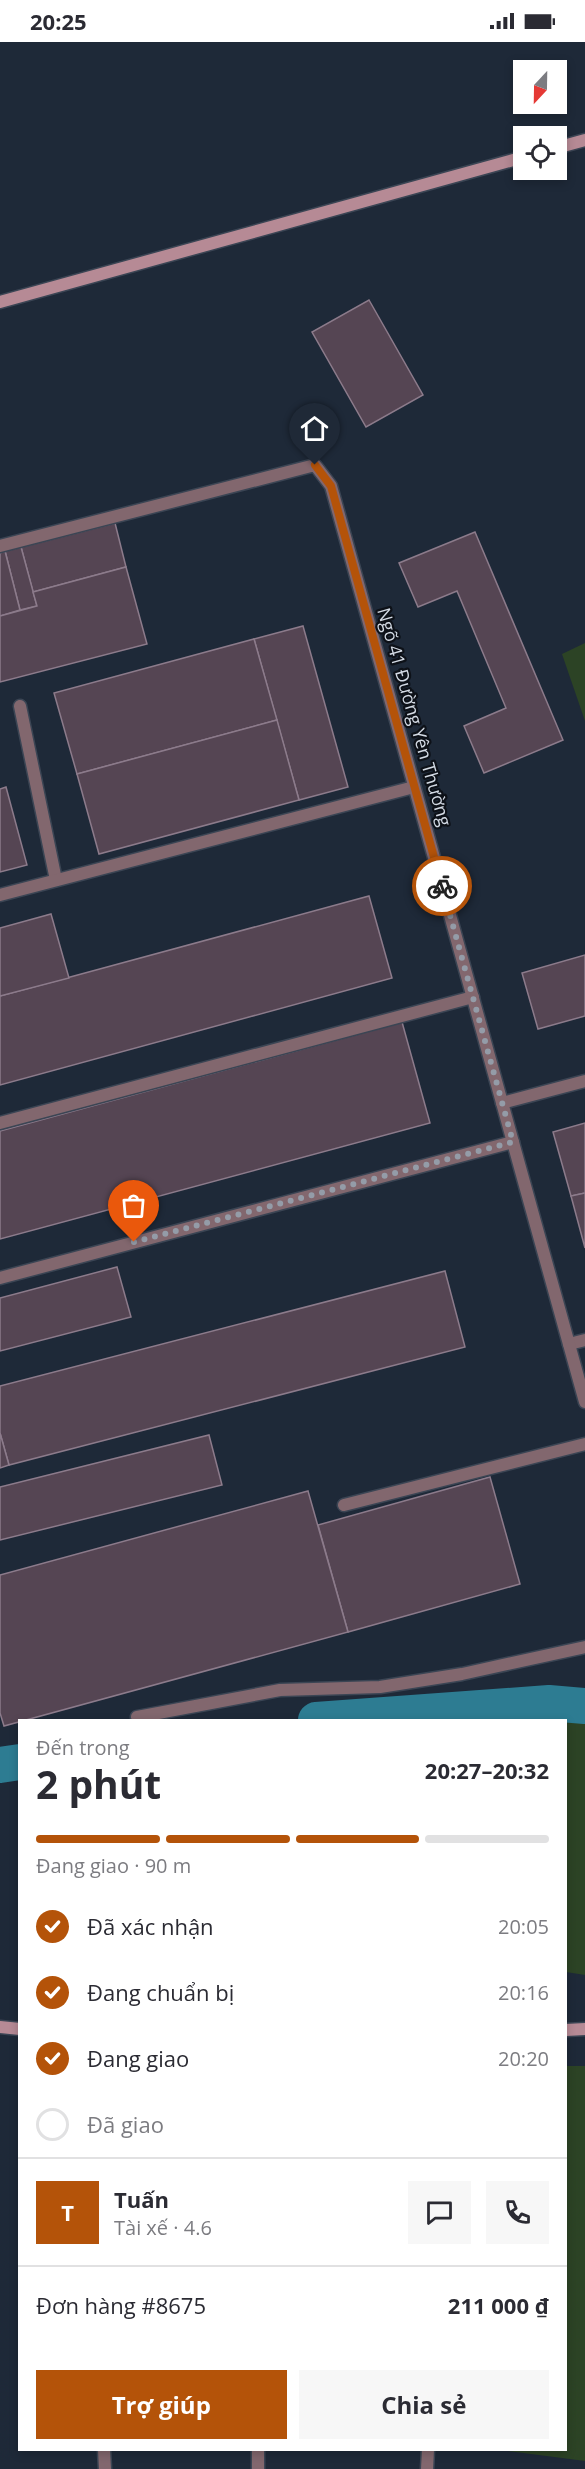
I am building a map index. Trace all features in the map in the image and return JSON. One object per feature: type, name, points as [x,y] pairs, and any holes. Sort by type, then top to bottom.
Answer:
[{"type":"street","points":[[567,145],[585,140]]},
{"type":"street","points":[[0,302],[513,160]]},
{"type":"street","name":"Ngõ 41 Đường Yên Thường","points":[[0,546],[315,465],[331,486],[585,1401]]},
{"type":"street","points":[[20,706],[56,880]]},
{"type":"street","points":[[0,895],[414,787]]},
{"type":"street","points":[[0,1123],[473,997]]},
{"type":"street","points":[[502,1103],[585,1081]]},
{"type":"street","points":[[0,1278],[513,1142]]},
{"type":"street","points":[[569,1344],[585,1340]]},
{"type":"street","points":[[344,1505],[585,1444]]},
{"type":"street","points":[[137,1718],[280,1690],[392,1685],[462,1674],[585,1647]]},
{"type":"street","points":[[0,2027],[18,2028]]},
{"type":"street","points":[[567,2030],[585,2029]]},
{"type":"street","points":[[104,2451],[105,2469]]},
{"type":"street","points":[[258,2451],[258,2469]]},
{"type":"street","points":[[427,2469],[428,2451]]},
{"type":"green space","points":[[585,643],[585,721],[562,654]]},
{"type":"green space","points":[[567,1721],[585,1721],[585,1975],[567,1972]]},
{"type":"green space","points":[[567,2066],[585,2066],[585,2461],[508,2451],[567,2451]]},
{"type":"building","points":[[369,300],[423,395],[366,427],[312,332]]},
{"type":"building","points":[[115,523],[126,567],[33,592],[21,547]]},
{"type":"building","points":[[475,532],[563,740],[484,773],[464,726],[506,708],[457,591],[418,607],[399,563]]},
{"type":"building","points":[[21,547],[37,606],[20,610],[5,551]]},
{"type":"building","points":[[5,551],[20,610],[0,616],[0,553]]},
{"type":"building","points":[[126,567],[147,644],[0,682],[0,616],[37,606],[33,592]]},
{"type":"building","points":[[303,626],[348,787],[299,800],[254,639]]},
{"type":"building","points":[[254,639],[277,720],[77,774],[54,693]]},
{"type":"building","points":[[277,720],[299,800],[99,854],[77,774]]},
{"type":"building","points":[[6,787],[27,865],[0,872],[0,789]]},
{"type":"building","points":[[369,896],[392,978],[0,1085],[0,996]]},
{"type":"building","points":[[51,914],[69,978],[0,996],[0,928]]},
{"type":"building","points":[[585,955],[585,1016],[538,1029],[522,973]]},
{"type":"building","points":[[402,1022],[430,1123],[0,1239],[0,1131]]},
{"type":"building","points":[[585,1123],[585,1193],[571,1196],[553,1132]]},
{"type":"building","points":[[585,1193],[585,1248],[571,1196]]},
{"type":"building","points":[[117,1267],[131,1317],[0,1351],[0,1298]]},
{"type":"building","points":[[445,1271],[465,1347],[9,1465],[0,1433],[0,1386]]},
{"type":"building","points":[[0,1433],[9,1465],[0,1468]]},
{"type":"building","points":[[209,1435],[222,1485],[0,1540],[0,1487]]},
{"type":"building","points":[[490,1477],[520,1584],[348,1632],[318,1525]]},
{"type":"building","points":[[308,1491],[348,1632],[30,1719],[18,1719],[18,1722],[4,1726],[0,1713],[0,1575]]},
{"type":"waterway","points":[[330,1719],[549,1703],[585,1706]]},
{"type":"waterway","points":[[0,1765],[18,1762]]},
{"type":"way so far","points":[[134,1242],[513,1142],[442,886]]},
{"type":"route","points":[[315,465],[331,486],[442,886]]}]
